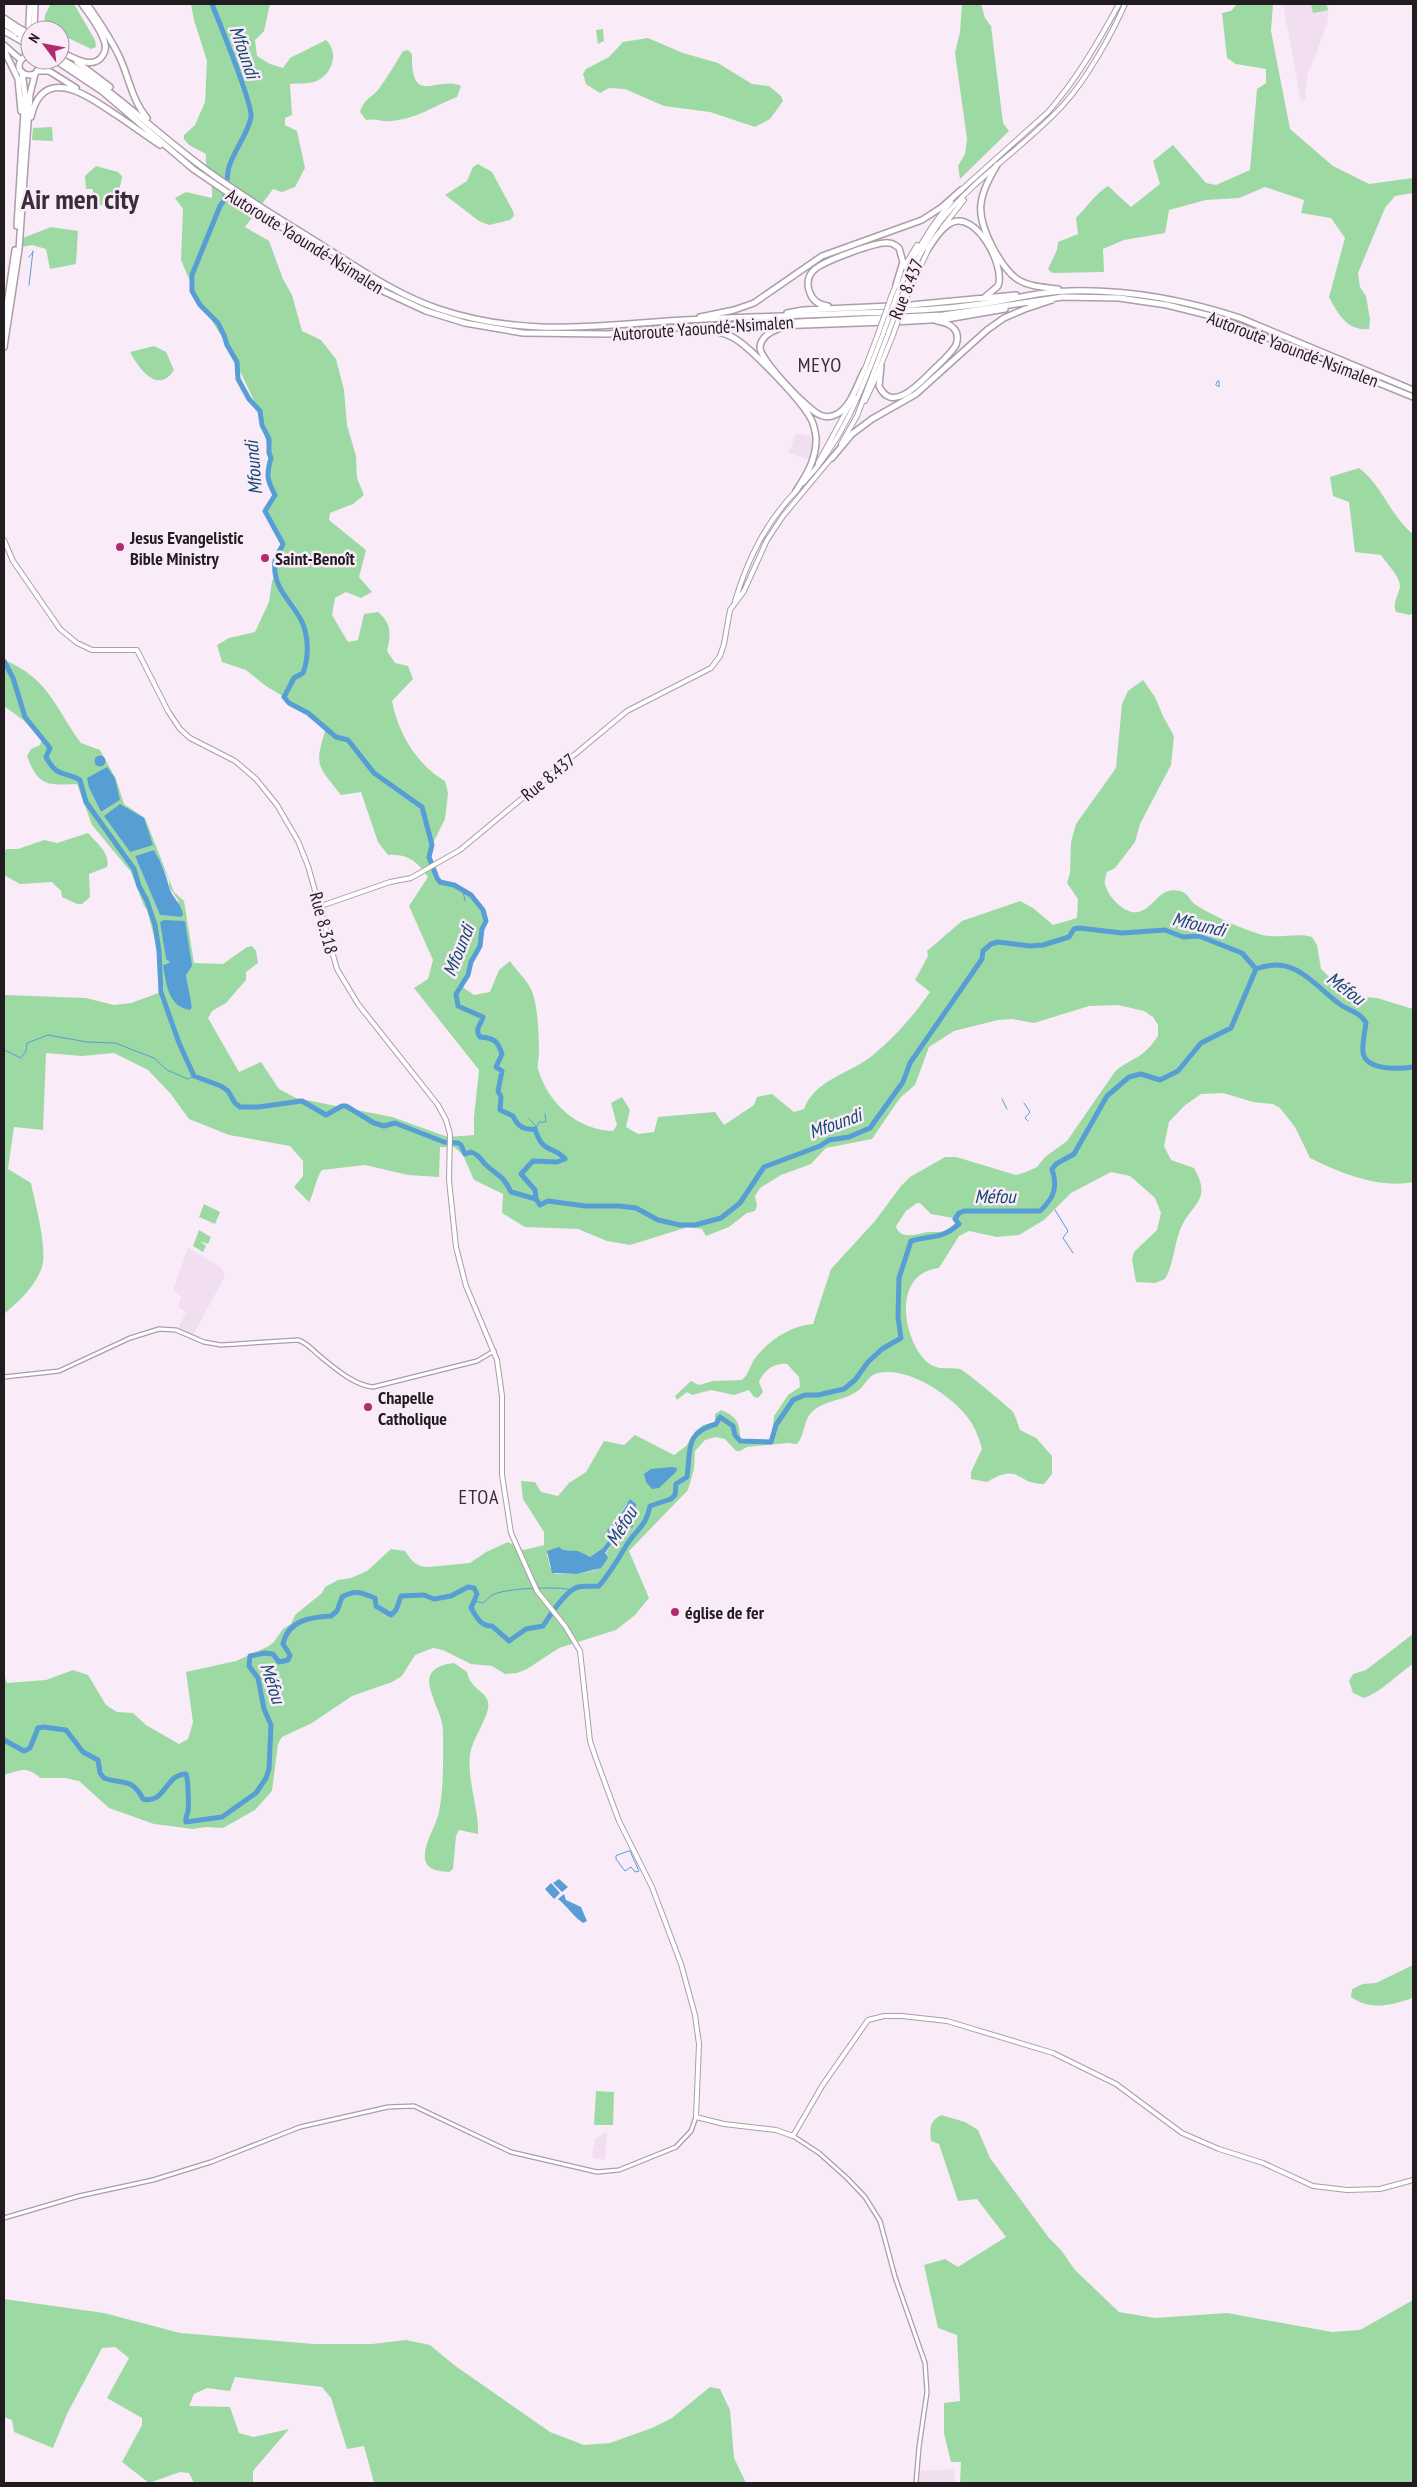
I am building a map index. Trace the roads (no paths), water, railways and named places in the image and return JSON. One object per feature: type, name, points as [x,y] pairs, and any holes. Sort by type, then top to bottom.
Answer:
[{"type":"highway","points":[[29,20],[30,4]]},
{"type":"highway","points":[[34,20],[35,4]]},
{"type":"highway","points":[[70,57],[91,63],[101,58],[106,49],[102,36],[82,4]]},
{"type":"highway","points":[[87,4],[120,58],[136,102],[145,116],[170,141]]},
{"type":"highway","points":[[4,18],[18,33]]},
{"type":"highway","points":[[4,24],[18,33]]},
{"type":"highway","points":[[4,31],[18,33]]},
{"type":"highway","points":[[4,44],[20,54]]},
{"type":"highway","points":[[4,50],[20,90],[25,141]]},
{"type":"highway","name":"Autoroute Yaoundé-Nsimalen","points":[[70,60],[122,100],[214,180]]},
{"type":"highway","points":[[4,325],[16,242],[31,86],[37,70]]},
{"type":"highway","name":"Autoroute Yaoundé-Nsimalen","points":[[70,70],[104,92],[193,168],[385,292],[426,311],[484,328],[540,334],[608,334],[673,328],[943,314],[1067,291],[1120,291],[1212,309],[1413,390]]},
{"type":"highway","points":[[22,72],[28,75],[49,71],[193,168]]},
{"type":"highway","points":[[4,347],[16,276],[25,141],[25,94],[22,72]]},
{"type":"highway","points":[[25,141],[33,110],[44,93],[59,87],[82,92]]},
{"type":"highway","points":[[997,165],[986,184],[981,198],[982,228],[1008,271],[1017,279],[1032,286],[1067,291]]},
{"type":"highway","points":[[681,320],[734,310],[754,302],[822,256],[922,220],[942,207],[962,190]]},
{"type":"highway","name":"Autoroute Yaoundé-Nsimalen","points":[[239,196],[396,290],[460,315],[502,324],[551,328],[608,327],[681,320],[950,309],[1039,296],[1119,298],[1167,305],[1219,318],[1413,397]]},
{"type":"highway","points":[[928,249],[940,232],[951,223],[965,221],[976,228],[998,264],[1001,276],[995,290],[986,296],[974,300]]},
{"type":"highway","points":[[862,308],[824,306],[815,301],[808,285],[812,271],[832,261],[890,243],[899,248],[903,254],[903,262],[896,284]]},
{"type":"highway","points":[[771,316],[803,310],[1039,296]]},
{"type":"highway","points":[[726,326],[794,327],[924,321],[987,313],[1039,296]]},
{"type":"highway","points":[[832,458],[852,434],[872,419],[916,394],[987,330],[1025,309],[1063,296]]},
{"type":"highway","points":[[881,366],[878,380],[882,392],[892,398],[902,397],[912,391],[953,351],[958,340],[955,329],[942,322],[924,321]]},
{"type":"highway","points":[[794,327],[768,334],[761,341],[760,352],[768,364],[817,414],[832,416],[842,410],[864,371]]},
{"type":"highway","points":[[673,328],[712,331],[733,337],[748,348],[805,410],[814,426],[815,453],[806,475],[796,490]]},
{"type":"main road","name":"Rue 8.437","points":[[321,906],[390,882],[411,878],[436,864],[481,834],[627,710],[711,668],[720,656],[726,623],[756,546],[780,510],[812,474],[845,428],[861,393],[894,297],[926,234],[962,190],[1048,112],[1060,98],[1080,72],[1119,4]]},
{"type":"main road","name":"Rue 8.437","points":[[733,605],[744,591],[757,558],[775,527],[832,458],[856,416],[905,296],[914,266],[930,238],[953,207],[972,188],[1066,102],[1094,60],[1125,4]]},
{"type":"main road","points":[[905,296],[928,249],[972,188]]},
{"type":"main road","points":[[894,297],[896,284],[908,256],[926,234]]},
{"type":"main road","points":[[812,474],[845,417],[880,334]]},
{"type":"main road","points":[[856,416],[881,366],[890,334]]},
{"type":"main road","name":"Rue 8.318","points":[[4,540],[13,561],[60,629],[77,643],[92,650],[137,650],[168,711],[180,729],[190,738],[235,761],[256,779],[277,805],[304,854],[321,906],[337,969],[358,1004],[438,1105],[446,1120],[450,1134],[449,1180],[454,1227],[466,1286],[495,1351],[502,1396],[502,1475],[511,1533],[531,1580],[573,1638],[580,1651],[590,1741],[619,1821],[652,1887],[689,1989],[699,2044],[696,2117]]},
{"type":"main road","points":[[696,2117],[724,2124],[776,2130],[793,2136],[822,2086],[868,2020],[884,2016],[910,2016],[946,2021],[1065,2058],[1116,2084],[1182,2134],[1219,2149],[1263,2163],[1313,2186],[1348,2190],[1380,2189],[1413,2180]]},
{"type":"street","points":[[4,1377],[59,1371],[130,1338],[158,1329],[176,1330],[204,1342],[221,1345],[298,1340],[307,1344],[358,1383],[373,1387],[478,1360],[495,1351]]},
{"type":"street","points":[[4,2218],[86,2194],[153,2180],[211,2162],[300,2128],[388,2107],[414,2106],[511,2152],[597,2172],[620,2170],[676,2147],[691,2131],[696,2117]]},
{"type":"street","points":[[793,2136],[819,2153],[847,2178],[865,2197],[880,2221],[895,2276],[926,2363],[927,2392],[916,2483]]},
{"type":"water","points":[[100,755],[106,761],[100,767],[94,761]]},
{"type":"water","points":[[107,767],[115,778],[120,800],[101,812],[89,788],[87,778]]},
{"type":"water","points":[[120,804],[144,818],[153,845],[130,852],[104,816]]},
{"type":"water","points":[[154,850],[163,868],[170,891],[182,911],[183,915],[181,917],[160,915],[135,856]]},
{"type":"water","points":[[164,920],[185,921],[192,966],[186,975],[192,1007],[190,1010],[177,1004],[169,993],[163,965],[170,962],[166,959],[160,922]]},
{"type":"water","points":[[677,1468],[676,1472],[659,1488],[652,1489],[646,1482],[644,1474],[651,1469]]},
{"type":"water","points":[[630,1499],[636,1504],[636,1512],[629,1517],[633,1521],[633,1527],[618,1538],[608,1549],[605,1553],[608,1558],[601,1568],[577,1574],[552,1573],[547,1551],[559,1547],[563,1550],[578,1551],[590,1557],[603,1548],[610,1538],[607,1530],[617,1521]]},
{"type":"water","points":[[559,1879],[568,1887],[562,1892],[553,1883]]},
{"type":"water","points":[[551,1883],[560,1893],[554,1899],[545,1889]]},
{"type":"water","points":[[564,1894],[566,1900],[581,1907],[587,1921],[583,1923],[558,1899]]},
{"type":"waterway","name":"Mfoundi","points":[[212,4],[247,96],[251,117],[247,130],[229,167],[225,197],[192,275],[192,291],[200,305],[218,323],[227,345],[237,362],[238,379],[249,399],[260,411],[262,425],[269,439],[271,458],[268,477],[275,495],[265,511],[283,544],[276,556],[276,579],[304,626],[307,646],[303,673],[294,678],[284,697],[289,703],[308,713],[336,737],[348,740],[374,773],[422,807],[432,845],[429,857],[437,878],[440,882],[454,885],[471,895],[483,910],[486,921],[482,929],[480,946],[471,962],[468,975],[456,994],[458,1006],[483,1017],[478,1034],[480,1037],[495,1041],[502,1054],[496,1067],[502,1071],[498,1091],[501,1097],[500,1110],[513,1116],[522,1127],[535,1129],[541,1143],[565,1159],[557,1162],[533,1161],[521,1174],[535,1190],[536,1199],[540,1205],[548,1201],[585,1206],[636,1208],[658,1220],[680,1225],[695,1225],[721,1218],[740,1203],[764,1167],[820,1146],[829,1140],[849,1137],[870,1128],[903,1082],[910,1063],[982,959],[983,951],[991,944],[998,942],[1030,946],[1043,945],[1069,937],[1074,929],[1079,928],[1122,933],[1165,930],[1183,937],[1199,936],[1242,953],[1256,969]]},
{"type":"waterway","points":[[29,285],[33,251]]},
{"type":"waterway","points":[[29,257],[33,252]]},
{"type":"waterway","points":[[1218,381],[1219,381],[1219,387],[1216,385],[1218,381]]},
{"type":"waterway","points":[[4,661],[13,678],[25,717],[50,748],[46,757],[50,764],[61,773],[80,780],[86,802],[134,869],[155,925],[159,951],[161,992],[179,1043],[194,1076],[221,1086],[228,1091],[235,1103],[240,1107],[258,1107],[302,1101],[326,1115],[342,1106],[346,1106],[374,1123],[384,1126],[395,1123],[444,1142],[458,1143],[465,1154],[474,1153],[503,1179],[511,1192],[536,1199]]},
{"type":"waterway","points":[[463,891],[465,901]]},
{"type":"waterway","name":"Méfou","points":[[4,1740],[24,1751],[30,1748],[38,1728],[66,1730],[83,1752],[98,1760],[100,1773],[104,1778],[131,1785],[135,1787],[143,1799],[150,1800],[161,1794],[169,1783],[179,1775],[186,1774],[188,1786],[186,1822],[222,1817],[256,1793],[266,1778],[269,1769],[271,1725],[264,1709],[258,1678],[249,1666],[250,1656],[265,1653],[273,1654],[279,1662],[288,1660],[290,1655],[283,1644],[290,1630],[301,1621],[331,1616],[337,1611],[342,1597],[355,1592],[375,1598],[376,1606],[391,1615],[396,1610],[401,1596],[424,1595],[434,1599],[451,1596],[468,1587],[474,1588],[477,1594],[471,1608],[482,1623],[492,1626],[509,1641],[526,1629],[543,1626],[573,1589],[599,1586],[646,1520],[650,1506],[671,1499],[675,1495],[676,1484],[687,1477],[689,1451],[694,1438],[699,1432],[716,1424],[720,1417],[733,1426],[735,1435],[740,1441],[771,1442],[776,1425],[793,1400],[805,1395],[818,1395],[844,1389],[855,1380],[868,1362],[882,1349],[901,1338],[898,1317],[899,1278],[911,1241],[946,1233],[959,1224],[955,1219],[959,1213],[964,1211],[1040,1211],[1054,1192],[1055,1181],[1052,1169],[1056,1164],[1074,1154],[1107,1096],[1129,1077],[1141,1074],[1160,1080],[1178,1071],[1201,1043],[1231,1028],[1256,969],[1270,965],[1282,965],[1303,974],[1341,1005],[1358,1014],[1364,1020],[1366,1023],[1363,1052],[1365,1058],[1370,1063],[1384,1067],[1413,1067]]},
{"type":"waterway","points":[[4,1050],[21,1058],[26,1051],[27,1043],[48,1035],[87,1042],[115,1043],[154,1058],[167,1070],[188,1079],[194,1076]]},
{"type":"waterway","points":[[1002,1099],[1007,1109]]},
{"type":"waterway","points":[[1024,1103],[1030,1112],[1025,1118],[1028,1121]]},
{"type":"waterway","points":[[529,1119],[536,1126],[536,1129],[539,1122],[546,1122],[545,1114]]},
{"type":"waterway","points":[[1055,1210],[1068,1231],[1063,1238],[1073,1253]]},
{"type":"waterway","points":[[474,1601],[483,1603],[492,1595],[519,1589],[555,1588],[572,1590]]},
{"type":"waterway","points":[[630,1851],[639,1871],[635,1872],[631,1867],[625,1871],[616,1859],[616,1856],[630,1851]]},
{"type":"place","name":"Jesus Evangelistic Bible Ministry","points":[[120,547]]},
{"type":"place","name":"Saint-Benoît","points":[[265,558]]},
{"type":"place","name":"Chapelle Catholique","points":[[368,1407]]},
{"type":"place","name":"église de fer","points":[[675,1612]]},
{"type":"district","name":"Air men city","points":[[80,198]]},
{"type":"district","name":"MEYO","points":[[820,365]]},
{"type":"district","name":"ETOA","points":[[479,1497]]}]
